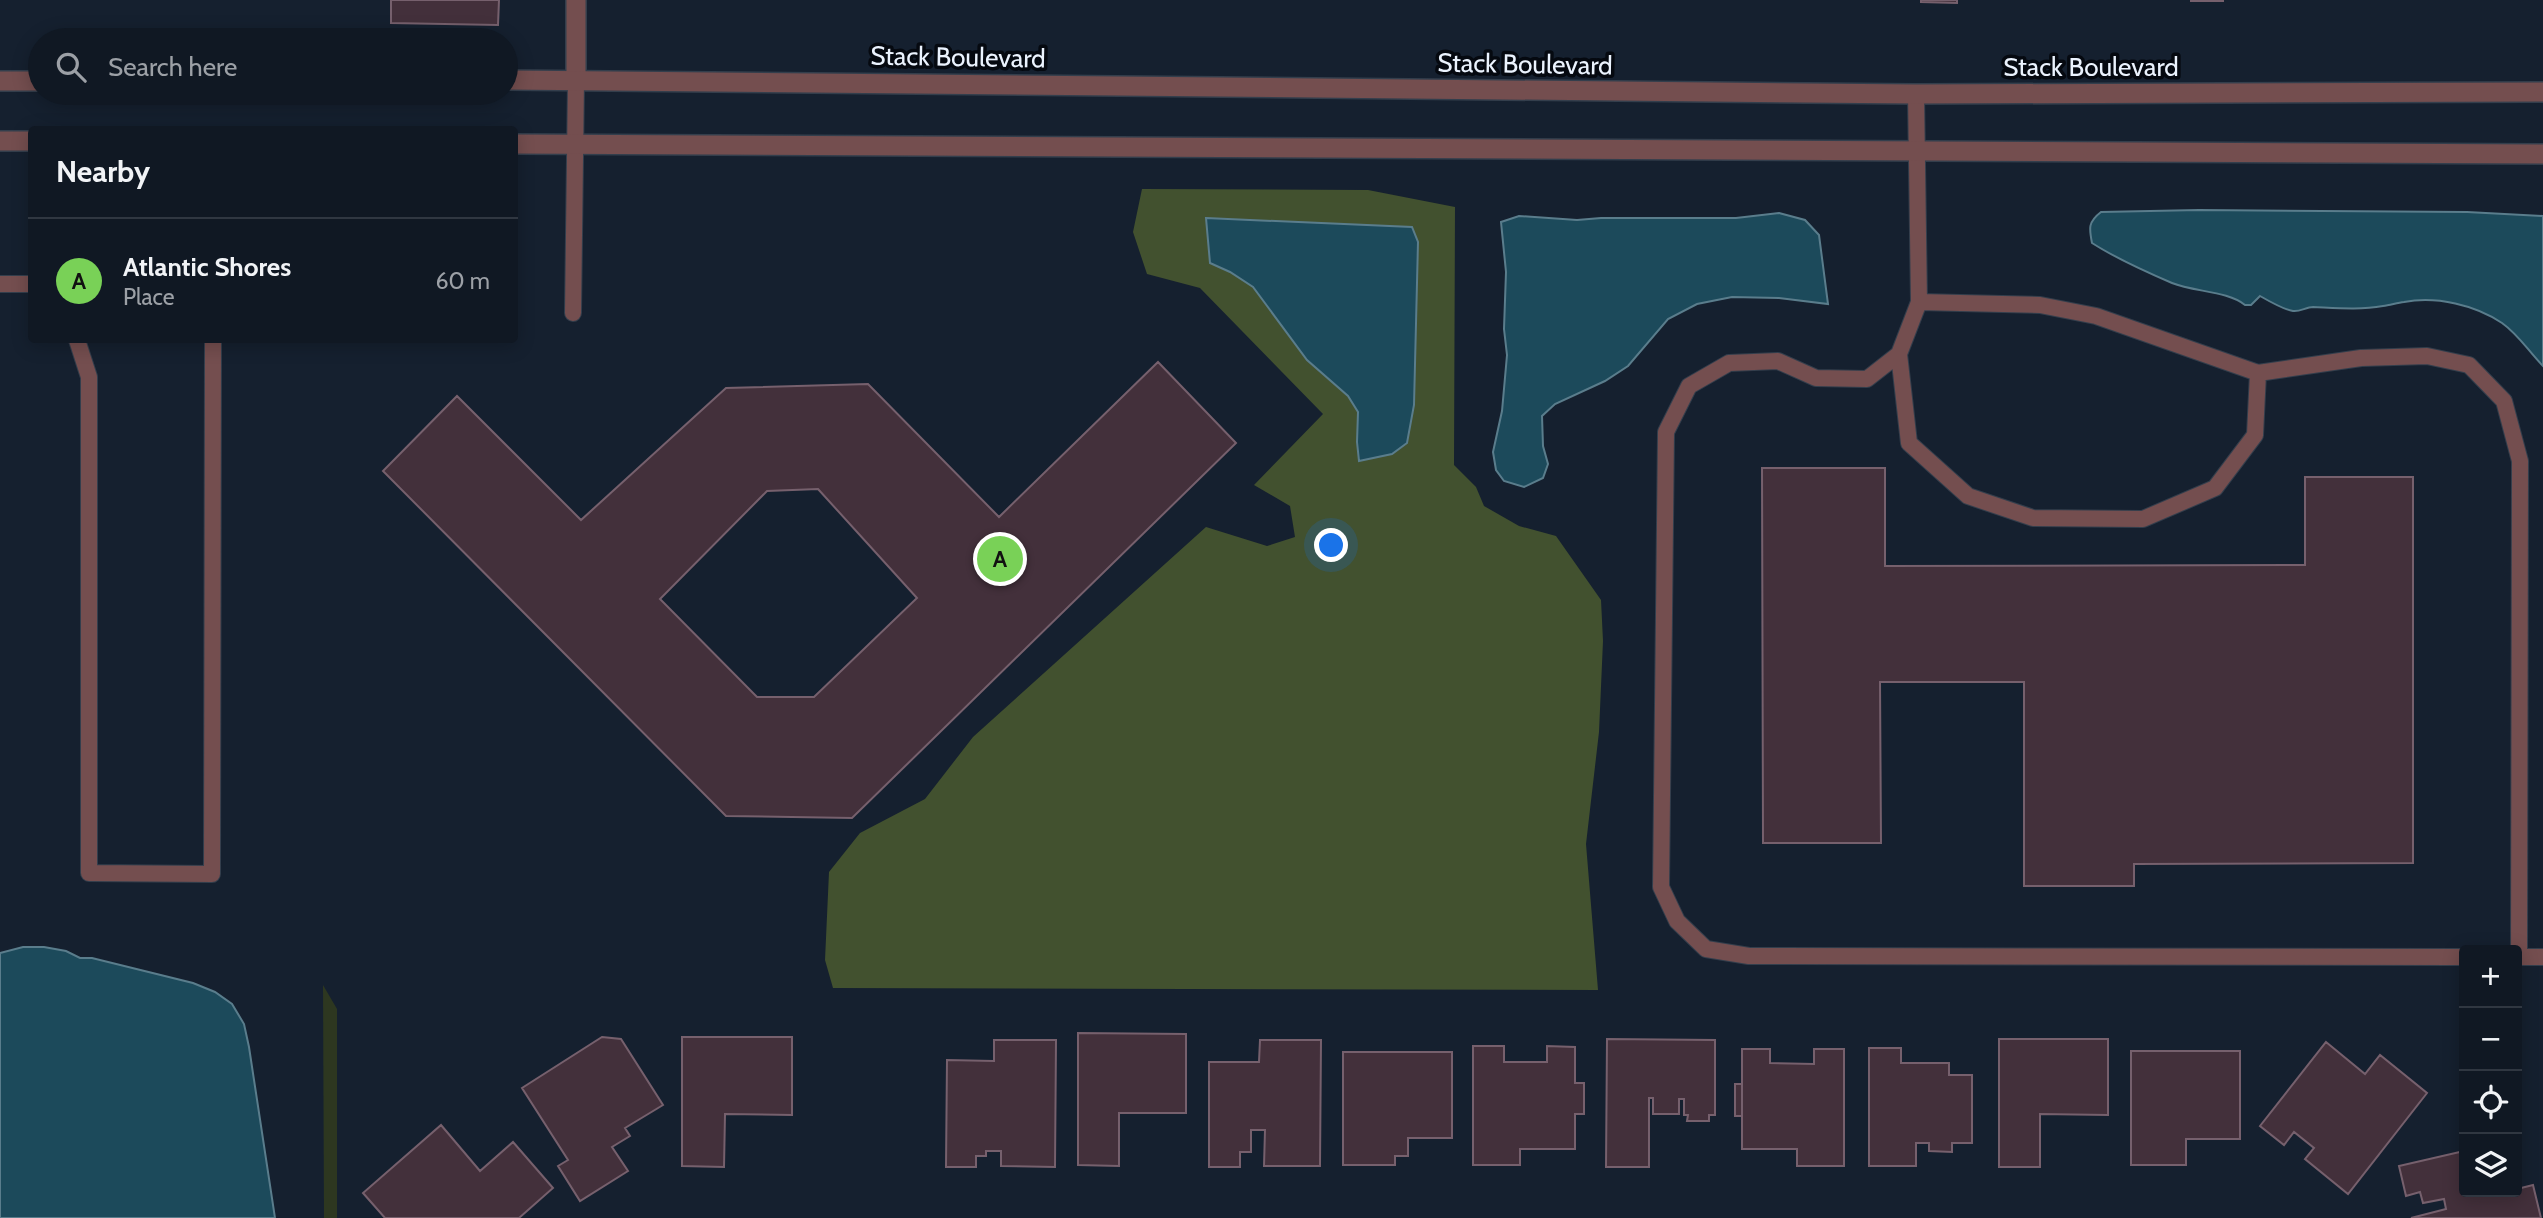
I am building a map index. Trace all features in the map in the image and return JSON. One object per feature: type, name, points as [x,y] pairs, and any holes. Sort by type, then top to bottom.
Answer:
[{"type":"street","points":[[576,0],[576,79]]},
{"type":"street","name":"Stack Boulevard","points":[[518,80],[1916,94],[2543,92]]},
{"type":"street","points":[[0,81],[28,81]]},
{"type":"street","points":[[0,141],[28,141]]},
{"type":"street","points":[[518,144],[2543,153]]},
{"type":"lane","points":[[573,313],[576,79]]},
{"type":"lane","points":[[1916,94],[1919,302],[1899,354],[1909,443],[1968,496],[2033,518],[2143,519],[2215,488],[2255,435],[2258,373]]},
{"type":"lane","points":[[0,284],[28,284]]},
{"type":"lane","points":[[1919,302],[2040,305],[2096,316],[2258,373],[2361,358],[2427,356],[2469,365],[2504,401],[2520,461],[2518,945]]},
{"type":"lane","points":[[79,343],[89,377],[89,873],[212,874],[213,343]]},
{"type":"lane","points":[[1899,354],[1867,379],[1816,378],[1778,361],[1729,363],[1689,386],[1667,432],[1661,887],[1677,921],[1706,949],[1749,956],[2459,957]]},
{"type":"lane","points":[[2522,957],[2543,957]]},
{"type":"green space","points":[[1142,189],[1368,190],[1455,207],[1454,465],[1476,487],[1484,506],[1519,526],[1556,536],[1601,600],[1603,641],[1599,732],[1586,844],[1598,990],[833,988],[825,960],[829,872],[860,833],[925,799],[973,737],[1206,527],[1267,546],[1295,537],[1290,506],[1254,485],[1323,414],[1200,288],[1147,274],[1133,232]],"holes":[[[1412,227],[1418,243],[1414,405],[1357,442],[1358,412],[1348,396],[1307,360],[1253,287],[1210,263]]]},
{"type":"green space","points":[[323,985],[337,1009],[337,1218],[324,1218]]},
{"type":"water","points":[[2101,212],[2467,212],[2543,216],[2543,366],[2502,323],[2468,307],[2442,301],[2417,300],[2366,308],[2313,307],[2293,311],[2260,296],[2251,305],[2245,305],[2230,297],[2172,283],[2121,260],[2092,243],[2090,226]]},
{"type":"water","points":[[1779,213],[1805,220],[1819,235],[1828,304],[1779,298],[1732,297],[1697,304],[1668,319],[1628,366],[1605,381],[1555,404],[1542,416],[1543,446],[1548,464],[1543,478],[1524,487],[1504,481],[1496,470],[1493,452],[1502,411],[1507,355],[1504,329],[1506,272],[1501,222],[1519,216],[1577,220],[1736,218]]},
{"type":"water","points":[[1206,218],[1412,227],[1418,242],[1414,405],[1407,443],[1392,454],[1359,461],[1358,412],[1348,396],[1307,360],[1253,287],[1210,263]]},
{"type":"water","points":[[23,947],[66,951],[80,958],[92,958],[193,983],[215,992],[232,1004],[244,1024],[249,1047],[275,1218],[0,1218],[0,953]]},
{"type":"building","points":[[391,0],[499,0],[498,25],[391,23]]},
{"type":"building","points":[[1957,0],[1957,3],[1921,2]]},
{"type":"building","points":[[2223,0],[2223,1],[2191,1]]},
{"type":"building","points":[[1158,362],[1236,443],[852,818],[726,816],[383,471],[457,396],[581,520],[726,388],[868,384],[999,517]],"holes":[[[818,489],[917,598],[814,697],[757,697],[660,599],[767,491]]]},
{"type":"building","points":[[1762,468],[1885,468],[1885,566],[2305,565],[2305,477],[2413,477],[2413,863],[2134,864],[2134,886],[2024,886],[2024,682],[1880,682],[1881,843],[1763,843]]},
{"type":"building","points":[[1078,1033],[1186,1034],[1186,1113],[1119,1113],[1119,1166],[1078,1165]]},
{"type":"building","points":[[602,1037],[621,1039],[663,1105],[625,1128],[630,1136],[612,1147],[628,1171],[580,1201],[558,1166],[568,1160],[522,1088]]},
{"type":"building","points":[[682,1037],[792,1037],[792,1115],[725,1114],[724,1167],[682,1166]]},
{"type":"building","points":[[1607,1039],[1715,1040],[1715,1115],[1709,1115],[1709,1121],[1687,1121],[1688,1115],[1684,1115],[1684,1099],[1679,1099],[1679,1114],[1653,1114],[1653,1098],[1649,1098],[1649,1167],[1606,1167]]},
{"type":"building","points":[[1999,1039],[2108,1039],[2108,1115],[2040,1114],[2040,1167],[1999,1167]]},
{"type":"building","points":[[994,1040],[1056,1040],[1055,1167],[1001,1166],[1001,1151],[986,1151],[986,1156],[976,1156],[976,1167],[946,1167],[947,1060],[994,1061]]},
{"type":"building","points":[[1260,1040],[1321,1040],[1320,1166],[1264,1166],[1265,1130],[1251,1130],[1251,1152],[1240,1152],[1240,1167],[1209,1167],[1209,1062],[1259,1062]]},
{"type":"building","points":[[2326,1042],[2365,1074],[2380,1055],[2427,1093],[2348,1194],[2305,1159],[2314,1148],[2294,1132],[2284,1145],[2260,1126]]},
{"type":"building","points":[[1473,1046],[1504,1046],[1504,1062],[1547,1062],[1547,1046],[1575,1047],[1575,1083],[1584,1083],[1584,1114],[1575,1114],[1575,1149],[1520,1149],[1520,1165],[1473,1165]]},
{"type":"building","points":[[1869,1048],[1901,1048],[1901,1063],[1949,1063],[1949,1075],[1972,1075],[1972,1143],[1952,1143],[1952,1152],[1929,1151],[1929,1143],[1916,1143],[1916,1166],[1869,1166]]},
{"type":"building","points":[[1742,1049],[1770,1049],[1770,1063],[1814,1064],[1814,1049],[1844,1049],[1844,1166],[1797,1166],[1797,1149],[1742,1149]]},
{"type":"building","points":[[2131,1051],[2240,1051],[2240,1139],[2186,1139],[2186,1165],[2131,1165]]},
{"type":"building","points":[[1343,1052],[1452,1052],[1452,1138],[1408,1138],[1408,1156],[1395,1156],[1395,1165],[1343,1165]]},
{"type":"building","points":[[1735,1084],[1742,1084],[1742,1116],[1735,1116]]},
{"type":"building","points":[[441,1125],[480,1171],[513,1142],[553,1188],[519,1218],[385,1218],[363,1193]]},
{"type":"building","points":[[2459,1152],[2459,1197],[2522,1197],[2522,1188],[2533,1185],[2541,1218],[2411,1218],[2446,1209],[2444,1199],[2423,1203],[2420,1192],[2406,1196],[2399,1166]]},
{"type":"place","name":"Atlantic Shores","points":[[1000,559]]}]
